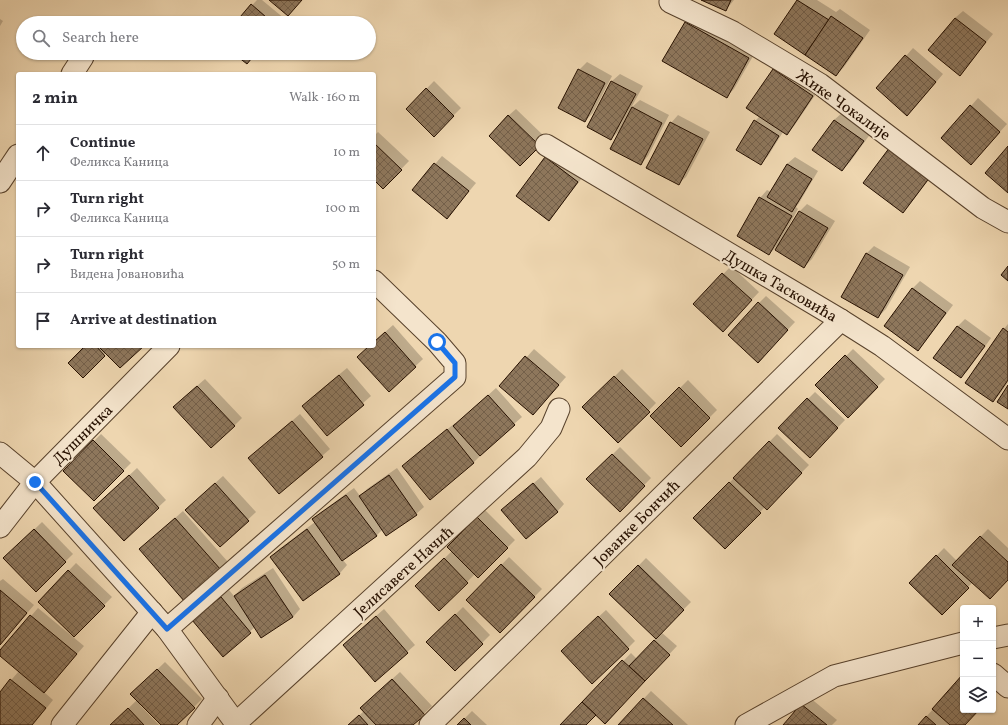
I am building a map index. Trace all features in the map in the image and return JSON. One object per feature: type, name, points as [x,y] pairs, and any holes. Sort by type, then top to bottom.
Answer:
[{"type":"street","name":"Жике Чокалије","points":[[670,2],[733,32],[820,84],[983,208],[1008,222]]},
{"type":"street","points":[[73,72],[81,60]]},
{"type":"street","name":"Душка Тасковића","points":[[546,145],[841,320],[882,346],[1008,438]]},
{"type":"street","points":[[0,182],[16,158]]},
{"type":"street","points":[[167,629],[455,377],[455,363],[437,342],[376,283]]},
{"type":"street","name":"Јованке Бончић","points":[[430,725],[841,320]]},
{"type":"street","name":"Душничка","points":[[0,526],[35,482],[167,348]]},
{"type":"street","name":"Јелисавете Начић","points":[[236,724],[528,457],[551,428],[559,410]]},
{"type":"street","points":[[0,453],[35,482],[167,629],[236,724]]},
{"type":"street","points":[[62,725],[152,612]]},
{"type":"street","points":[[996,637],[1008,635]]},
{"type":"street","points":[[746,725],[834,676],[960,645]]},
{"type":"street","points":[[996,677],[1008,687]]},
{"type":"street","points":[[198,725],[218,698]]},
{"type":"building","points":[[269,0],[302,0],[288,16]]},
{"type":"building","points":[[701,0],[731,0],[726,11]]},
{"type":"building","points":[[797,0],[829,20],[805,55],[774,34]]},
{"type":"building","points":[[251,4],[265,16],[241,16]]},
{"type":"building","points":[[831,16],[863,38],[836,76],[805,55]]},
{"type":"building","points":[[955,18],[986,42],[960,76],[928,50]]},
{"type":"building","points":[[685,22],[749,58],[727,98],[662,61]]},
{"type":"building","points":[[905,55],[936,82],[907,116],[876,88]]},
{"type":"building","points":[[242,60],[250,60],[247,64]]},
{"type":"building","points":[[578,69],[605,83],[585,122],[558,108]]},
{"type":"building","points":[[773,69],[813,96],[787,135],[746,108]]},
{"type":"building","points":[[611,81],[636,94],[611,140],[587,127]]},
{"type":"building","points":[[426,88],[454,116],[434,137],[406,109]]},
{"type":"building","points":[[970,105],[1000,132],[971,165],[941,138]]},
{"type":"building","points":[[632,107],[662,123],[641,165],[610,149]]},
{"type":"building","points":[[508,115],[540,146],[520,166],[489,136]]},
{"type":"building","points":[[754,120],[779,136],[761,165],[736,150]]},
{"type":"building","points":[[834,120],[864,141],[842,171],[812,150]]},
{"type":"building","points":[[670,122],[703,139],[679,185],[646,168]]},
{"type":"building","points":[[376,145],[402,170],[383,189],[376,182]]},
{"type":"building","points":[[1008,146],[1008,193],[985,173]]},
{"type":"building","points":[[890,147],[930,177],[903,213],[863,183]]},
{"type":"building","points":[[545,157],[578,182],[549,221],[516,196]]},
{"type":"building","points":[[434,163],[469,191],[447,219],[412,190]]},
{"type":"building","points":[[787,164],[812,179],[792,212],[767,197]]},
{"type":"building","points":[[759,197],[792,216],[769,255],[737,236]]},
{"type":"building","points":[[799,211],[828,228],[804,268],[775,250]]},
{"type":"building","points":[[866,253],[903,275],[878,318],[841,297]]},
{"type":"building","points":[[1008,266],[1008,281],[1001,275]]},
{"type":"building","points":[[722,273],[752,300],[723,332],[693,304]]},
{"type":"building","points":[[912,288],[946,313],[918,351],[884,326]]},
{"type":"building","points":[[758,302],[788,330],[758,363],[728,335]]},
{"type":"building","points":[[957,326],[985,346],[961,378],[933,358]]},
{"type":"building","points":[[1003,328],[1008,332],[1008,380],[993,402],[965,383]]},
{"type":"building","points":[[385,332],[416,367],[389,392],[357,357],[367,348],[376,348],[376,340]]},
{"type":"building","points":[[83,348],[98,348],[105,356],[83,378],[68,363]]},
{"type":"building","points":[[100,348],[142,348],[120,368]]},
{"type":"building","points":[[845,355],[878,387],[848,418],[815,385]]},
{"type":"building","points":[[525,356],[559,385],[533,415],[499,386]]},
{"type":"building","points":[[339,375],[364,405],[327,436],[302,406]]},
{"type":"building","points":[[614,376],[650,412],[618,443],[582,407]]},
{"type":"building","points":[[1008,385],[1008,409],[997,402]]},
{"type":"building","points":[[197,386],[235,426],[211,448],[173,407]]},
{"type":"building","points":[[679,387],[710,418],[681,447],[650,416]]},
{"type":"building","points":[[488,395],[515,425],[480,456],[453,426]]},
{"type":"building","points":[[807,398],[838,428],[810,458],[778,428]]},
{"type":"building","points":[[292,421],[323,457],[279,494],[248,458]]},
{"type":"building","points":[[447,429],[474,463],[430,500],[402,466]]},
{"type":"building","points":[[93,440],[124,471],[94,501],[63,471]]},
{"type":"building","points":[[769,441],[802,473],[767,510],[733,478]]},
{"type":"building","points":[[612,454],[645,486],[620,512],[586,479]]},
{"type":"building","points":[[129,475],[159,508],[124,541],[93,508]]},
{"type":"building","points":[[389,475],[417,515],[386,536],[359,496]]},
{"type":"building","points":[[729,482],[761,513],[725,549],[693,518]]},
{"type":"building","points":[[215,483],[249,521],[220,547],[185,510]]},
{"type":"building","points":[[533,483],[558,512],[526,539],[501,510]]},
{"type":"building","points":[[346,495],[377,536],[342,561],[312,519]]},
{"type":"building","points":[[477,517],[508,548],[478,578],[447,547]]},
{"type":"building","points":[[175,518],[221,570],[185,602],[139,549]]},
{"type":"building","points":[[34,529],[66,562],[36,592],[3,558]]},
{"type":"building","points":[[307,529],[340,574],[303,601],[270,557]]},
{"type":"building","points":[[980,536],[1008,562],[1008,580],[990,599],[952,565]]},
{"type":"building","points":[[936,555],[969,588],[942,615],[909,583]]},
{"type":"building","points":[[444,558],[468,583],[439,611],[415,586]]},
{"type":"building","points":[[501,564],[535,597],[500,633],[466,600]]},
{"type":"building","points":[[638,565],[684,610],[656,639],[609,594]]},
{"type":"building","points":[[68,570],[105,606],[74,637],[38,602]]},
{"type":"building","points":[[265,575],[293,617],[261,638],[234,596]]},
{"type":"building","points":[[0,590],[27,613],[0,645]]},
{"type":"building","points":[[221,597],[251,633],[223,657],[192,620]]},
{"type":"building","points":[[455,614],[483,644],[455,671],[426,642]]},
{"type":"building","points":[[30,615],[77,654],[44,693],[0,656],[0,650]]},
{"type":"building","points":[[376,616],[408,653],[375,682],[343,645]]},
{"type":"building","points":[[598,616],[629,649],[592,684],[561,651]]},
{"type":"building","points":[[654,640],[670,655],[645,681],[629,666]]},
{"type":"building","points":[[622,660],[645,681],[605,724],[582,702]]},
{"type":"building","points":[[157,669],[195,708],[177,725],[161,725],[130,694]]},
{"type":"building","points":[[960,677],[960,713],[976,713],[965,725],[950,725],[932,709]]},
{"type":"building","points":[[10,679],[46,708],[32,725],[0,725],[0,692]]},
{"type":"building","points":[[392,679],[425,715],[413,725],[376,725],[360,708]]},
{"type":"building","points":[[643,698],[673,725],[618,725]]},
{"type":"building","points":[[582,702],[596,715],[586,725],[560,725]]},
{"type":"building","points":[[801,704],[827,725],[783,725]]},
{"type":"building","points":[[128,708],[144,725],[110,725]]},
{"type":"building","points":[[359,715],[368,725],[348,725]]},
{"type":"building","points":[[926,716],[936,725],[918,725]]},
{"type":"building","points":[[464,718],[471,725],[457,725]]},
{"type":"route","points":[[35,482],[167,629],[455,377],[455,363],[437,342]]}]
